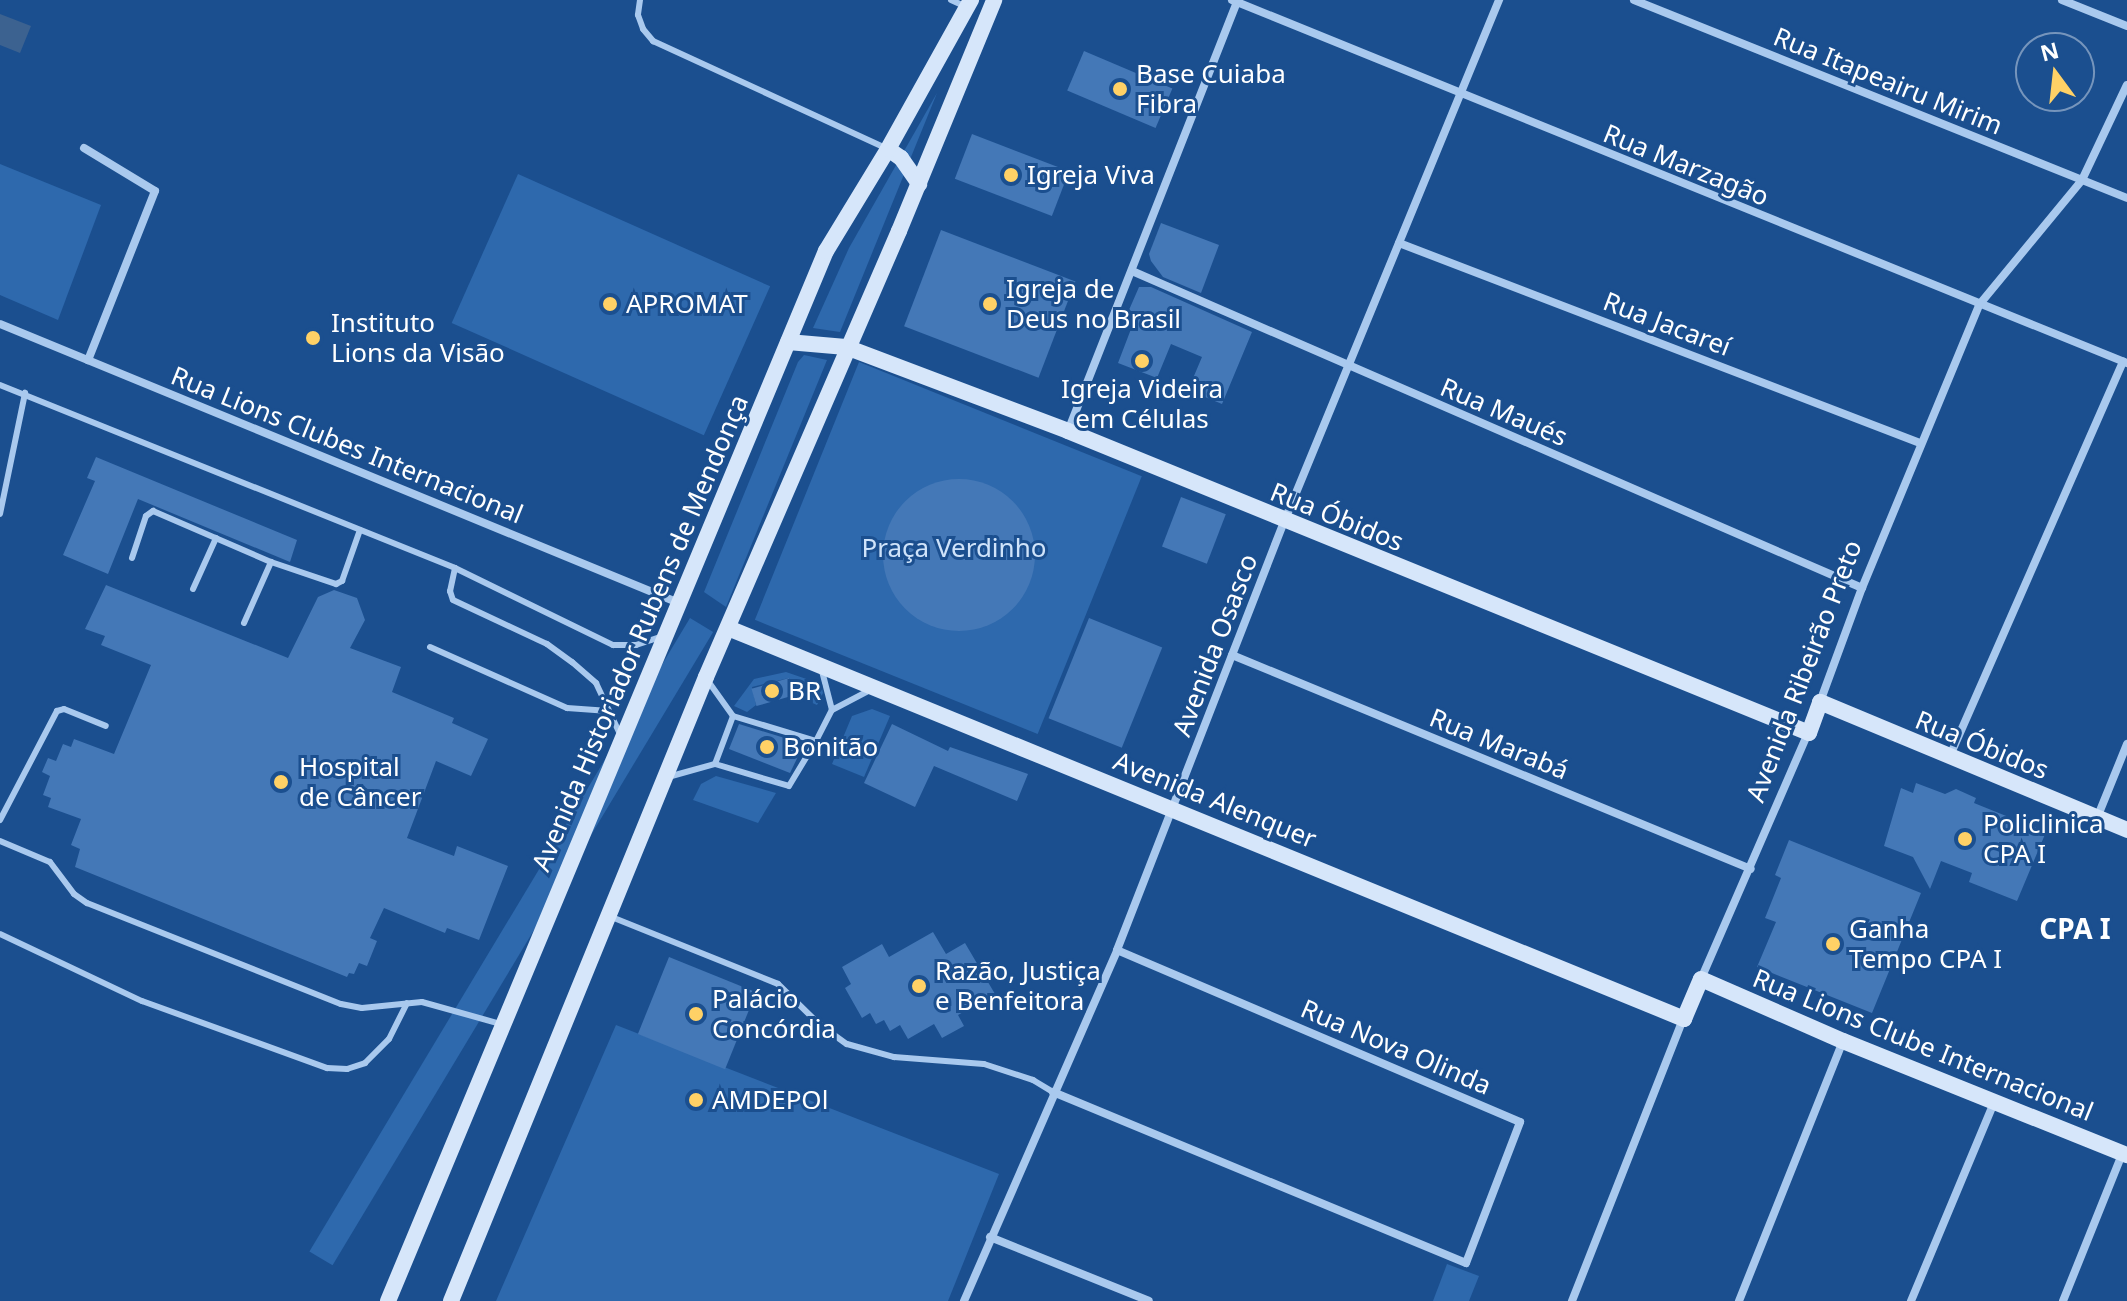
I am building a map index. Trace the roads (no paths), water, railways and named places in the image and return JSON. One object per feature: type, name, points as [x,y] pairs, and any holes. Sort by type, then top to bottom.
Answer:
[{"type":"street","points":[[451,1301],[668,777],[706,677],[919,184],[994,0]]},
{"type":"street","name":"Avenida Osasco","points":[[964,1301],[1117,950],[1284,522],[1499,0]]},
{"type":"street","name":"Rua Itapeairu Mirim","points":[[1634,0],[2127,198]]},
{"type":"street","points":[[2062,0],[2127,26]]},
{"type":"street","points":[[1068,431],[1235,1]]},
{"type":"street","name":"Rua Marzagão","points":[[1235,1],[1460,95],[2125,362]]},
{"type":"street","name":"Avenida Historiador Rubens de Mendonça","points":[[388,1301],[826,251],[888,149],[963,2]]},
{"type":"street","name":"Avenida Ribeirão Preto","points":[[1572,1301],[1684,1019],[1809,733],[1862,588],[1979,305],[2082,180],[2127,85]]},
{"type":"street","points":[[84,148],[155,191],[88,360]]},
{"type":"street","points":[[888,149],[901,158],[919,184]]},
{"type":"street","name":"Rua Jacareí","points":[[1399,243],[1920,443]]},
{"type":"street","name":"Rua Maués","points":[[1132,271],[1862,588]]},
{"type":"street","name":"Rua Lions Clubes Internacional","points":[[0,324],[680,603]]},
{"type":"street","name":"Rua Óbidos","points":[[788,342],[846,347],[1068,431],[1284,522],[1809,733]]},
{"type":"street","points":[[1949,758],[2125,362]]},
{"type":"street","name":"Avenida Alenquer","points":[[728,628],[1684,1019]]},
{"type":"street","name":"Rua Marabá","points":[[1232,655],[1751,869]]},
{"type":"street","name":"Rua Óbidos","points":[[1820,702],[2127,830]]},
{"type":"street","points":[[2097,818],[2127,744]]},
{"type":"street","name":"Rua Nova Olinda","points":[[1053,1092],[1466,1263],[1520,1122],[1117,950]]},
{"type":"street","name":"Rua Lions Clube Internacional","points":[[1701,979],[1843,1041],[2125,1154]]},
{"type":"street","points":[[1739,1301],[1843,1041]]},
{"type":"street","points":[[1911,1301],[1994,1103]]},
{"type":"street","points":[[2063,1301],[2125,1154]]},
{"type":"street","points":[[990,1237],[1149,1301]]},
{"type":"lane","points":[[640,0],[638,15],[653,41],[888,149]]},
{"type":"lane","points":[[0,385],[455,568],[613,645],[636,645],[668,634]]},
{"type":"lane","points":[[0,514],[25,393]]},
{"type":"lane","points":[[132,558],[146,516],[153,511],[271,562],[336,584],[342,581],[360,530]]},
{"type":"lane","points":[[193,589],[216,538]]},
{"type":"lane","points":[[244,623],[271,562]]},
{"type":"lane","points":[[455,568],[450,591],[453,600],[557,651],[596,683],[623,740]]},
{"type":"lane","points":[[430,647],[567,708],[609,711]]},
{"type":"lane","points":[[821,666],[832,710]]},
{"type":"lane","points":[[706,677],[733,716],[816,741]]},
{"type":"lane","points":[[668,777],[715,764],[789,786],[832,710],[875,688]]},
{"type":"lane","points":[[0,820],[57,711],[64,709],[106,726]]},
{"type":"lane","points":[[715,764],[733,716]]},
{"type":"lane","points":[[0,841],[50,862],[74,894],[87,903],[341,1004],[362,1008],[422,1002],[501,1024]]},
{"type":"lane","points":[[609,916],[778,984],[819,1024],[847,1044],[894,1057],[984,1064],[1033,1080],[1053,1092]]},
{"type":"lane","points":[[0,934],[142,1001],[327,1068],[347,1069],[365,1063],[389,1039],[407,1003]]},
{"type":"place","name":"Base Cuiaba Fibra","points":[[1120,89]]},
{"type":"place","name":"Igreja Viva","points":[[1011,175]]},
{"type":"place","name":"APROMAT","points":[[610,304]]},
{"type":"place","name":"Igreja de Deus no Brasil","points":[[990,304]]},
{"type":"place","name":"Instituto Lions da Visão","points":[[313,338]]},
{"type":"place","name":"Igreja Videira em Células","points":[[1142,361]]},
{"type":"place","name":"BR","points":[[772,691]]},
{"type":"place","name":"Bonitão","points":[[767,747]]},
{"type":"place","name":"Hospital de Câncer","points":[[281,782]]},
{"type":"place","name":"Policlinica CPA I","points":[[1965,839]]},
{"type":"place","name":"Ganha Tempo CPA I","points":[[1833,944]]},
{"type":"place","name":"Razão, Justiça e Benfeitora","points":[[919,986]]},
{"type":"place","name":"Palácio Concórdia","points":[[696,1014]]},
{"type":"place","name":"AMDEPOl","points":[[696,1100]]},
{"type":"district","name":"CPA I","points":[[2075,928]]},
{"type":"park label","name":"Praça Verdinho","points":[[954,548]]}]
